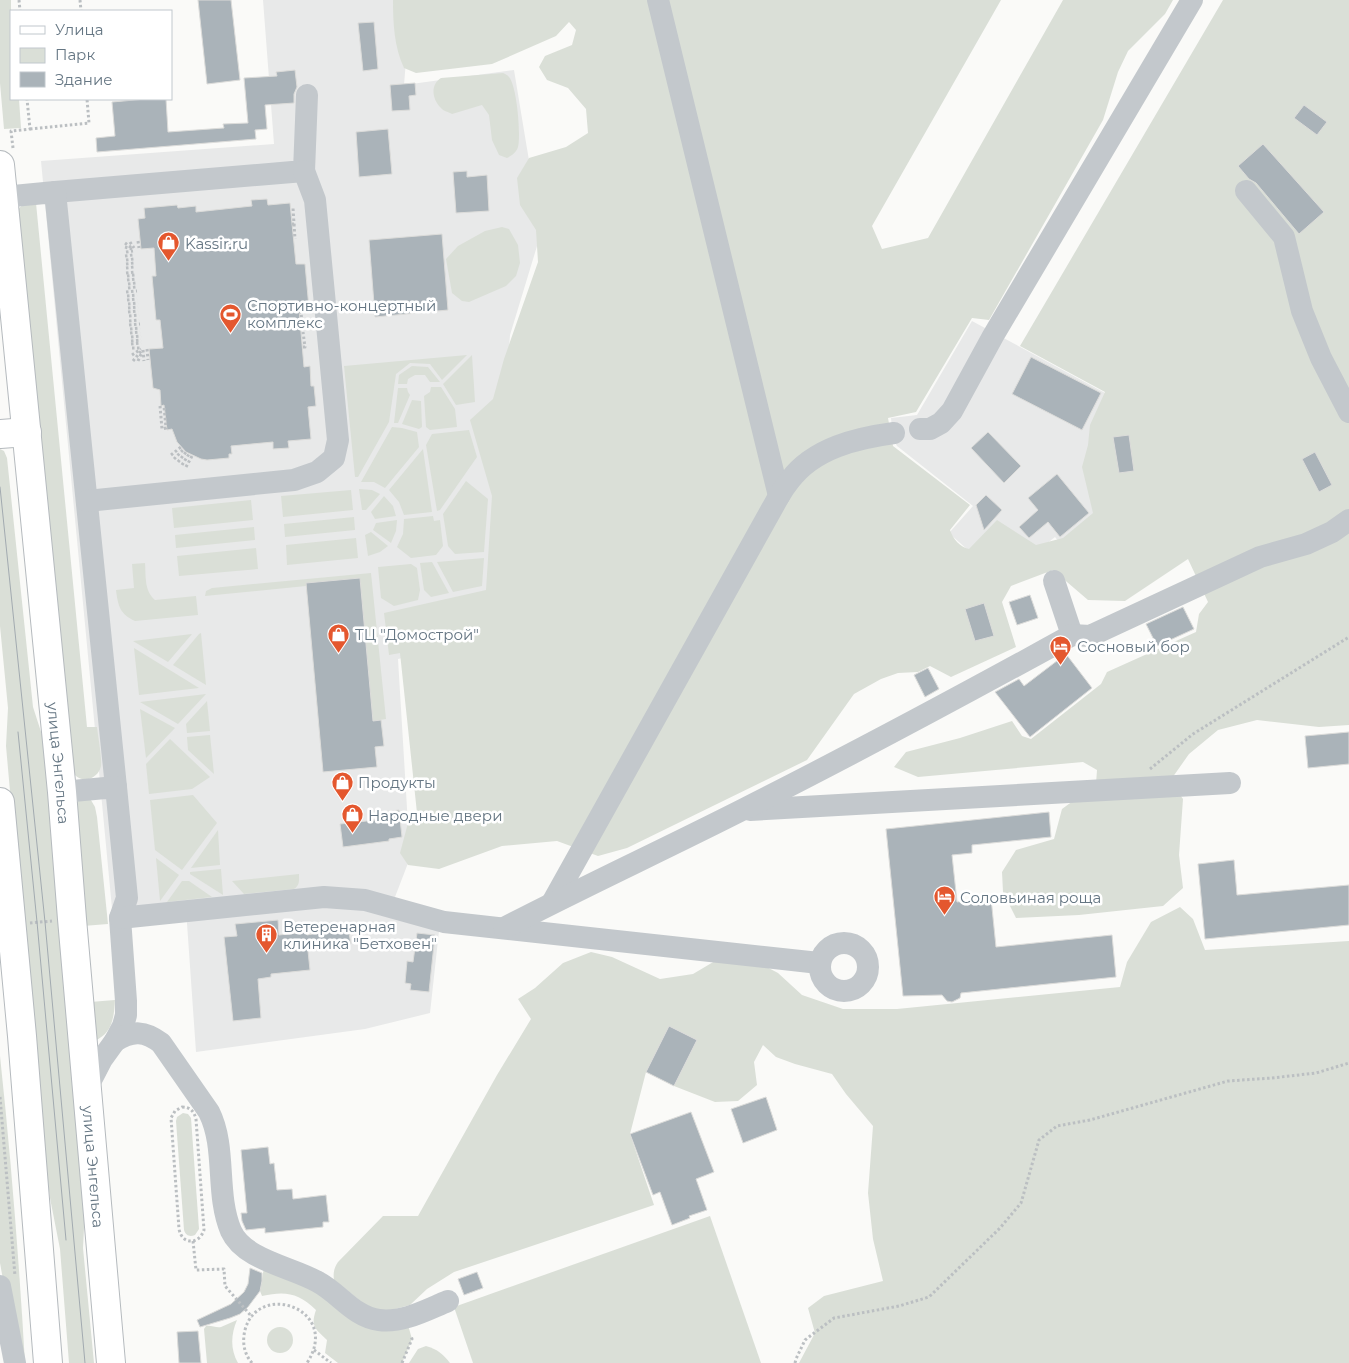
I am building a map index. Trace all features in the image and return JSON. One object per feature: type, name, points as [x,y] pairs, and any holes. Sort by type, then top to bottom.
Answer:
[{"type":"main road","name":"улица Энгельса","points":[[0,165],[62,792],[111,1363]]},
{"type":"main road","points":[[0,434],[27,432]]},
{"type":"main road","points":[[0,802],[22,1036],[48,1363]]},
{"type":"street","points":[[658,0],[779,496]]},
{"type":"street","points":[[920,430],[930,429],[941,423],[952,411],[993,336],[1192,0]]},
{"type":"street","points":[[87,501],[294,480],[317,472],[334,458],[338,440],[315,200],[304,171],[307,96]]},
{"type":"street","points":[[3,198],[304,171]]},
{"type":"street","points":[[1246,191],[1284,237],[1302,311],[1321,358],[1349,412]]},
{"type":"street","points":[[55,192],[127,898],[120,918],[126,1008],[123,1026],[102,1059],[87,1088]]},
{"type":"street","points":[[552,903],[790,479],[816,456],[847,442],[870,436],[894,433]]},
{"type":"street","points":[[504,928],[904,727],[1072,635],[1090,636],[1260,557],[1306,544],[1332,532],[1349,520]]},
{"type":"street","points":[[1054,581],[1072,635]]},
{"type":"street","points":[[741,810],[1230,783]]},
{"type":"street","points":[[62,792],[116,787]]},
{"type":"street","points":[[120,918],[324,897],[365,900],[444,922],[819,963]]},
{"type":"street","points":[[115,1041],[124,1035],[134,1033],[153,1037],[161,1043],[208,1112],[214,1122],[217,1134],[227,1219],[239,1243],[254,1254],[320,1282],[360,1314],[370,1318],[392,1320],[406,1318],[448,1301]]},
{"type":"street","points":[[8,1281],[15,1363]]},
{"type":"path","points":[[30,129],[89,123],[87,100]]},
{"type":"path","points":[[293,208],[295,239]]},
{"type":"path","points":[[127,294],[136,275],[134,242],[136,275],[127,294]]},
{"type":"path","points":[[125,245],[136,275],[127,294]]},
{"type":"path","points":[[136,275],[126,260],[136,275]]},
{"type":"path","points":[[127,294],[136,275]]},
{"type":"path","points":[[127,294],[136,275]]},
{"type":"path","points":[[127,294],[136,275]]},
{"type":"path","points":[[299,312],[301,312],[302,324]]},
{"type":"path","points":[[303,347],[305,347],[304,332]]},
{"type":"path","points":[[130,335],[142,340]]},
{"type":"path","points":[[130,335],[142,340]]},
{"type":"path","points":[[130,335],[142,340]]},
{"type":"path","points":[[132,355],[142,340]]},
{"type":"path","points":[[142,340],[146,360]]},
{"type":"path","points":[[138,361],[142,340]]},
{"type":"path","points":[[133,361],[142,340]]},
{"type":"path","points":[[162,406],[166,428],[162,428],[162,406]]},
{"type":"path","points":[[171,455],[186,452]]},
{"type":"path","points":[[174,459],[186,452]]},
{"type":"path","points":[[178,462],[186,452]]},
{"type":"path","points":[[184,466],[186,452]]},
{"type":"path","points":[[1124,789],[1193,734],[1349,637]]},
{"type":"path","points":[[795,1363],[805,1340],[834,1318],[899,1306],[929,1297],[1000,1228],[1020,1202],[1039,1140],[1057,1126],[1098,1118],[1228,1081],[1316,1073],[1349,1062]]},
{"type":"path","points":[[0,1097],[8,1281]]},
{"type":"path","points":[[182,1107],[193,1111],[196,1119],[204,1230],[200,1237],[193,1241],[182,1237],[179,1230],[171,1118],[175,1111],[182,1107]]},
{"type":"path","points":[[193,1241],[196,1270],[224,1269],[225,1286],[252,1316]]},
{"type":"path","points":[[252,1363],[244,1349],[246,1326],[252,1316],[261,1309],[283,1304],[294,1307],[304,1313],[311,1322],[316,1344],[307,1363]]},
{"type":"path","points":[[402,1363],[412,1339],[410,1332]]},
{"type":"path","points":[[314,1350],[331,1363]]},
{"type":"shaded area","points":[[263,0],[411,0],[404,85],[514,70],[541,233],[510,335],[485,638],[398,659],[410,858],[390,910],[439,931],[430,1013],[365,1029],[196,1052],[186,909],[113,919],[41,161],[274,144]]},
{"type":"shaded area","points":[[972,321],[1107,394],[1096,513],[1059,542],[1055,537],[1035,553],[969,551],[949,533],[973,506],[897,446],[893,439],[891,418],[917,415]]},
{"type":"green space","points":[[0,0],[11,0],[10,100],[19,100],[21,128],[4,129],[0,83]]},
{"type":"green space","points":[[393,0],[1001,0],[872,226],[882,249],[928,238],[1063,0],[1173,0],[1165,14],[1128,51],[1118,72],[1103,120],[989,320],[972,318],[916,412],[888,418],[893,446],[970,505],[950,530],[957,542],[969,549],[997,520],[1036,545],[1063,538],[1093,513],[1082,467],[1088,445],[1090,425],[1105,392],[1020,346],[1223,0],[1349,0],[1349,725],[1319,727],[1257,720],[1218,730],[1189,754],[1170,781],[1183,799],[1179,855],[1183,888],[1163,906],[1079,915],[1016,918],[1003,892],[1002,872],[1016,850],[1054,839],[1062,809],[1096,784],[1097,770],[1083,762],[918,777],[894,767],[906,752],[960,738],[1012,721],[1022,736],[1031,739],[1101,684],[1107,672],[1196,632],[1199,614],[1208,602],[1188,559],[1125,601],[1088,600],[1053,570],[1011,586],[1002,602],[1016,647],[951,677],[930,666],[918,672],[898,673],[881,679],[854,694],[807,760],[627,848],[598,856],[557,841],[502,846],[439,869],[408,865],[400,853],[408,823],[417,813],[400,653],[389,655],[384,613],[486,590],[492,496],[470,420],[493,399],[504,359],[538,262],[536,230],[520,205],[517,178],[529,158],[566,147],[588,133],[586,109],[568,88],[547,80],[539,67],[545,56],[572,45],[576,30],[569,22],[556,36],[492,64],[416,73],[404,68],[398,52],[393,17]]},
{"type":"green space","points":[[503,73],[509,76],[512,82],[519,122],[518,147],[507,158],[499,155],[492,140],[489,115],[482,105],[452,114],[441,108],[434,96],[435,84],[441,78]]},
{"type":"green space","points":[[36,203],[87,727],[97,727],[101,758],[101,766],[98,773],[87,779],[76,776],[71,766],[18,209],[24,204]]},
{"type":"green space","points":[[502,227],[509,229],[518,245],[520,263],[516,276],[506,286],[469,302],[462,301],[452,293],[446,259],[458,246],[485,231]]},
{"type":"green space","points":[[467,355],[442,380],[430,364],[410,363],[396,374],[389,422],[358,477],[355,477],[344,366]]},
{"type":"green space","points":[[472,355],[475,402],[456,405],[443,384]]},
{"type":"green space","points":[[412,366],[428,367],[440,382],[430,382],[425,375],[415,375],[408,379],[407,384],[398,384],[399,375]]},
{"type":"green space","points":[[431,387],[441,387],[455,409],[457,427],[430,430],[426,427],[424,396],[430,392]]},
{"type":"green space","points":[[398,388],[407,388],[410,395],[398,423],[394,423]]},
{"type":"green space","points":[[412,400],[421,401],[422,427],[419,429],[402,424]]},
{"type":"green space","points":[[392,427],[417,432],[419,447],[385,488],[374,482],[361,482]]},
{"type":"green space","points":[[469,430],[477,457],[440,510],[437,511],[426,445],[432,434]]},
{"type":"green space","points":[[0,449],[4,451],[7,458],[33,707],[43,738],[86,1189],[83,1248],[94,1363],[69,1363],[60,1249],[50,1198],[36,1084],[6,746],[8,708],[0,626]]},
{"type":"green space","points":[[423,449],[432,512],[404,515],[399,502],[389,490]]},
{"type":"green space","points":[[466,481],[488,499],[484,552],[455,554],[448,546],[443,514]]},
{"type":"green space","points":[[359,489],[372,490],[380,494],[366,510],[362,510]]},
{"type":"green space","points":[[351,490],[353,510],[283,517],[281,496]]},
{"type":"green space","points":[[384,496],[393,506],[396,516],[375,519],[371,512]]},
{"type":"green space","points":[[251,500],[253,520],[174,528],[172,508]]},
{"type":"green space","points":[[433,516],[434,521],[440,520],[443,546],[436,555],[411,558],[397,547],[403,534],[404,519]]},
{"type":"green space","points":[[354,517],[355,530],[285,537],[284,524]]},
{"type":"green space","points":[[397,520],[396,531],[391,543],[373,530],[376,523]]},
{"type":"green space","points":[[254,527],[255,540],[176,548],[175,535]]},
{"type":"green space","points":[[371,532],[388,546],[380,552],[368,556],[365,535]]},
{"type":"green space","points":[[356,538],[358,558],[287,565],[286,545]]},
{"type":"green space","points":[[256,548],[258,569],[179,576],[177,556]]},
{"type":"green space","points":[[484,558],[482,586],[453,592],[437,562]]},
{"type":"green space","points":[[432,562],[449,593],[431,597],[424,590],[420,563]]},
{"type":"green space","points":[[145,563],[147,588],[155,600],[196,596],[198,615],[135,621],[126,615],[119,605],[116,590],[134,588],[132,564]]},
{"type":"green space","points":[[411,564],[417,568],[420,590],[418,600],[394,606],[381,598],[378,567]]},
{"type":"green space","points":[[371,573],[386,719],[373,721],[306,583],[306,586],[205,596],[206,591],[212,588]]},
{"type":"green space","points":[[201,633],[206,685],[173,665]]},
{"type":"green space","points":[[192,634],[168,662],[133,641]]},
{"type":"green space","points":[[134,648],[199,688],[139,695]]},
{"type":"green space","points":[[206,694],[178,724],[140,702]]},
{"type":"green space","points":[[207,701],[210,731],[187,733],[186,724]]},
{"type":"green space","points":[[140,709],[175,728],[146,758]]},
{"type":"green space","points":[[210,735],[214,774],[188,750],[187,737]]},
{"type":"green space","points":[[170,739],[210,777],[192,789],[149,794],[146,764]]},
{"type":"green space","points":[[88,795],[95,807],[97,817],[108,924],[83,926],[72,799]]},
{"type":"green space","points":[[193,795],[217,823],[182,870],[155,850],[150,800]]},
{"type":"green space","points":[[218,830],[220,865],[191,868]]},
{"type":"green space","points":[[156,858],[179,875],[160,901]]},
{"type":"green space","points":[[221,869],[223,895],[190,874],[190,872]]},
{"type":"green space","points":[[299,874],[298,884],[294,889],[244,894],[232,881]]},
{"type":"green space","points":[[182,881],[189,881],[212,897],[167,902]]},
{"type":"green space","points":[[1180,907],[1193,919],[1205,950],[1349,941],[1349,1363],[799,1363],[815,1333],[808,1308],[824,1296],[883,1281],[873,1239],[868,1193],[873,1126],[832,1074],[776,1057],[763,1045],[754,1062],[757,1085],[738,1101],[715,1102],[674,1086],[697,1040],[669,1026],[646,1072],[630,1134],[654,1205],[454,1272],[427,1289],[410,1305],[377,1314],[334,1280],[334,1271],[338,1262],[383,1216],[418,1216],[497,1075],[531,1019],[518,999],[535,988],[563,963],[591,952],[612,957],[660,979],[693,974],[720,958],[748,957],[778,973],[802,995],[843,1009],[897,1009],[1120,987],[1127,962],[1151,922]]},
{"type":"green space","points":[[115,1000],[111,1025],[105,1034],[94,1041],[90,1002]]},
{"type":"green space","points":[[0,1056],[8,1133],[25,1363],[15,1345],[0,1263]]},
{"type":"green space","points":[[183,1113],[188,1114],[191,1118],[199,1229],[195,1235],[191,1236],[188,1236],[184,1230],[176,1121],[177,1117]]},
{"type":"green space","points":[[710,1216],[761,1363],[473,1363],[454,1307]]},
{"type":"green space","points":[[264,1267],[345,1301],[406,1318],[412,1339],[402,1363],[338,1363],[325,1353],[327,1340],[314,1324],[316,1310],[303,1300],[291,1295],[262,1296],[260,1291]]},
{"type":"green space","points":[[237,1320],[232,1342],[235,1358],[238,1363],[207,1363],[204,1329],[206,1326],[221,1327]]},
{"type":"green space","points":[[280,1327],[290,1330],[293,1340],[290,1350],[280,1353],[270,1350],[267,1340],[270,1330]]},
{"type":"green space","points":[[426,1346],[440,1352],[450,1363],[409,1363],[418,1349]]},
{"type":"building","points":[[198,0],[231,0],[240,80],[207,84]]},
{"type":"building","points":[[374,22],[378,69],[363,71],[358,23]]},
{"type":"building","points":[[295,70],[297,87],[294,94],[294,103],[265,105],[267,129],[255,130],[256,139],[97,152],[96,138],[115,136],[112,102],[166,100],[168,132],[224,128],[223,124],[248,123],[244,78],[277,76],[276,72]]},
{"type":"building","points":[[415,83],[416,95],[409,96],[410,110],[392,111],[390,85]]},
{"type":"building","points":[[1304,105],[1327,122],[1317,135],[1294,118]]},
{"type":"building","points":[[388,129],[392,174],[359,177],[356,132]]},
{"type":"building","points":[[1263,144],[1324,212],[1299,234],[1256,183],[1249,179],[1238,166]]},
{"type":"building","points":[[467,171],[467,177],[487,175],[489,211],[456,213],[453,172]]},
{"type":"building","name":"Спортивно-концертный комплекс","points":[[267,199],[268,205],[290,203],[296,264],[305,264],[309,308],[299,309],[304,367],[310,366],[311,386],[314,386],[316,406],[308,407],[311,439],[288,441],[289,448],[273,449],[273,442],[231,446],[232,454],[229,454],[229,458],[201,459],[186,452],[177,442],[172,429],[167,430],[164,405],[161,406],[160,390],[153,388],[149,349],[163,348],[160,320],[156,320],[152,276],[156,276],[154,248],[141,249],[138,219],[145,218],[144,208],[177,205],[178,208],[196,206],[196,212],[252,206],[251,200]]},
{"type":"building","points":[[442,234],[448,310],[375,317],[369,240]]},
{"type":"building","points":[[1031,357],[1101,393],[1082,430],[1012,394]]},
{"type":"building","points":[[988,432],[1021,466],[1004,483],[971,448]]},
{"type":"building","points":[[1129,435],[1134,471],[1119,473],[1113,437]]},
{"type":"building","points":[[1315,452],[1332,485],[1319,492],[1302,459]]},
{"type":"building","points":[[1057,474],[1089,513],[1060,537],[1048,522],[1029,538],[1019,527],[1038,510],[1028,498]]},
{"type":"building","points":[[986,495],[1002,510],[984,530],[976,505]]},
{"type":"building","name":"ТЦ \"Домострой\"","points":[[360,578],[373,721],[381,720],[384,746],[375,747],[377,767],[323,772],[306,583]]},
{"type":"building","points":[[1030,595],[1038,618],[1017,625],[1009,602]]},
{"type":"building","points":[[984,603],[994,636],[975,641],[965,609]]},
{"type":"building","points":[[1183,607],[1194,629],[1157,646],[1146,624]]},
{"type":"building","points":[[1066,654],[1092,688],[1030,737],[995,692],[1019,679],[1024,686]]},
{"type":"building","points":[[928,668],[939,689],[925,697],[914,675]]},
{"type":"building","points":[[1349,732],[1349,764],[1308,768],[1305,736]]},
{"type":"building","points":[[399,810],[402,837],[389,839],[389,841],[343,847],[340,824],[384,819],[383,812]]},
{"type":"building","name":"Соловьиная роща","points":[[1049,812],[1051,837],[972,845],[972,853],[952,855],[957,902],[991,898],[996,947],[1112,935],[1116,977],[961,993],[960,998],[952,1002],[947,1001],[942,995],[903,996],[886,829]]},
{"type":"building","points":[[1234,860],[1237,895],[1349,885],[1349,925],[1205,939],[1198,864]]},
{"type":"building","points":[[278,920],[279,935],[306,932],[307,935],[348,928],[351,944],[308,951],[310,970],[271,974],[271,977],[258,979],[261,1018],[233,1021],[224,937],[237,936],[235,924]]},
{"type":"building","points":[[417,933],[435,935],[429,992],[410,990],[411,984],[405,983],[407,961],[413,962]]},
{"type":"building","points":[[669,1026],[697,1040],[674,1086],[646,1072]]},
{"type":"building","points":[[766,1097],[777,1130],[743,1143],[731,1109]]},
{"type":"building","points":[[691,1112],[714,1172],[696,1179],[707,1210],[689,1216],[690,1218],[672,1225],[660,1192],[653,1195],[630,1134]]},
{"type":"building","points":[[268,1147],[270,1164],[274,1163],[277,1190],[292,1189],[293,1199],[326,1195],[329,1222],[323,1222],[323,1227],[265,1233],[265,1228],[246,1230],[241,1213],[247,1213],[241,1150]]},
{"type":"building","points":[[250,1268],[262,1273],[262,1281],[260,1291],[248,1307],[240,1314],[200,1327],[197,1320],[231,1304],[244,1292],[248,1284]]},
{"type":"building","points":[[477,1272],[483,1288],[464,1295],[458,1279]]},
{"type":"building","points":[[198,1331],[201,1363],[179,1363],[177,1332]]},
{"type":"tram line","points":[[0,487],[45,922],[85,1363]]},
{"type":"tram line","points":[[18,732],[66,1240]]},
{"type":"place","name":"Kassir.ru","points":[[169,262]]},
{"type":"place","name":"Спортивно-концертный комплекс","points":[[231,333]]},
{"type":"place","name":"ТЦ \"Домострой\"","points":[[339,653]]},
{"type":"place","name":"Сосновый бор","points":[[1061,665]]},
{"type":"place","name":"Продукты","points":[[342,801]]},
{"type":"place","name":"Народные двери","points":[[352,834]]},
{"type":"place","name":"Соловьиная роща","points":[[944,916]]},
{"type":"place","name":"Ветеренарная клиника \"Бетховен\"","points":[[267,954]]}]
